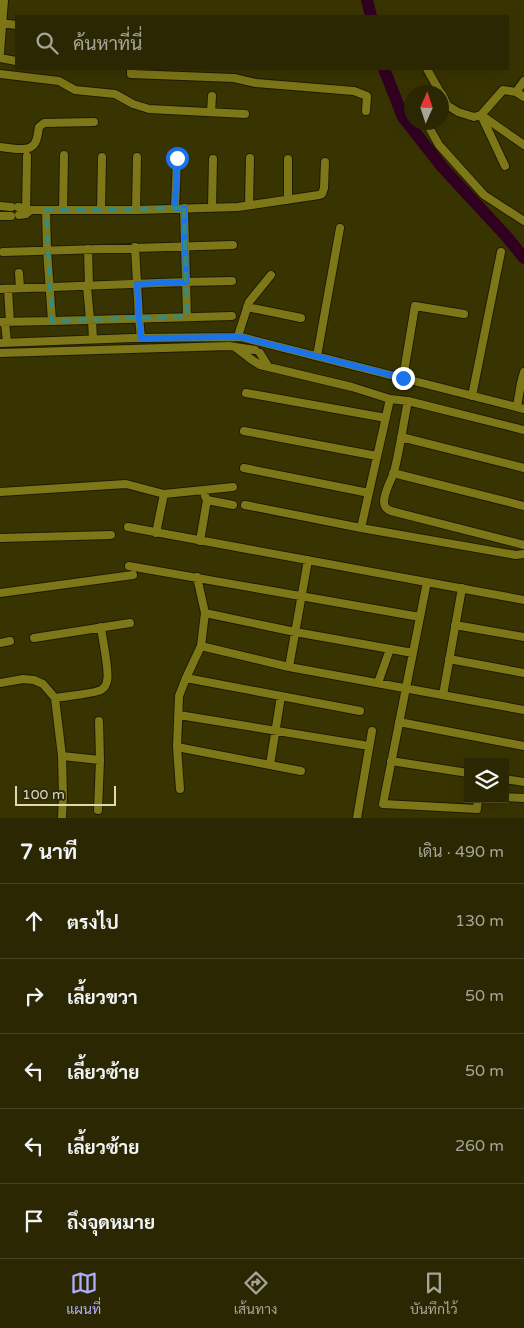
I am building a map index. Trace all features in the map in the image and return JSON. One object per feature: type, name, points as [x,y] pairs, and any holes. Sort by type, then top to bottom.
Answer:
[{"type":"street","points":[[0,53],[4,0]]},
{"type":"street","points":[[2,23],[15,25]]},
{"type":"street","points":[[0,58],[15,61]]},
{"type":"street","points":[[131,70],[131,74],[234,78],[256,83],[354,92],[367,96],[366,111]]},
{"type":"street","points":[[428,70],[436,85]]},
{"type":"street","points":[[0,74],[59,81],[76,90],[115,94],[133,104],[150,109],[245,114]]},
{"type":"street","points":[[516,92],[524,81]]},
{"type":"street","points":[[449,109],[474,117],[481,115],[503,90],[516,92],[524,97]]},
{"type":"street","points":[[211,112],[212,96]]},
{"type":"street","points":[[481,115],[524,146]]},
{"type":"street","points":[[481,115],[505,166]]},
{"type":"street","points":[[0,147],[26,149],[32,147],[37,140],[39,127],[44,123],[94,122]]},
{"type":"street","points":[[431,130],[439,145],[484,196],[524,221]]},
{"type":"street","points":[[20,211],[27,156]]},
{"type":"street","points":[[63,210],[64,156]]},
{"type":"street","points":[[101,210],[102,157]]},
{"type":"street","points":[[136,210],[137,157]]},
{"type":"street","points":[[175,208],[177,158]]},
{"type":"street","points":[[249,205],[250,158]]},
{"type":"street","points":[[212,207],[213,159]]},
{"type":"street","points":[[288,159],[288,200]]},
{"type":"street","points":[[0,216],[20,211],[212,207],[288,200],[322,194],[325,162]]},
{"type":"street","points":[[0,206],[20,211]]},
{"type":"street","points":[[184,208],[187,316]]},
{"type":"street","points":[[46,210],[52,321]]},
{"type":"street","points":[[317,356],[340,228]]},
{"type":"street","points":[[3,252],[233,245]]},
{"type":"street","points":[[135,247],[141,338]]},
{"type":"street","points":[[88,249],[88,286],[93,339]]},
{"type":"street","points":[[472,396],[501,252]]},
{"type":"street","points":[[19,272],[20,288]]},
{"type":"street","points":[[238,336],[247,307],[271,275]]},
{"type":"street","points":[[232,281],[4,289],[5,322],[3,342],[238,336],[520,408],[521,383],[524,372]]},
{"type":"street","points":[[403,378],[415,306],[464,314]]},
{"type":"street","points":[[247,307],[301,318]]},
{"type":"street","points":[[5,322],[232,316]]},
{"type":"street","points":[[0,352],[229,346],[257,352],[268,366]]},
{"type":"street","points":[[235,347],[260,365],[352,387],[390,400],[408,401],[524,430]]},
{"type":"street","points":[[246,393],[386,418]]},
{"type":"street","points":[[361,528],[390,400]]},
{"type":"street","points":[[408,401],[393,473],[385,497],[384,505],[386,508],[391,511],[524,545]]},
{"type":"street","points":[[244,432],[377,456]]},
{"type":"street","points":[[401,437],[524,468]]},
{"type":"street","points":[[244,468],[369,493]]},
{"type":"street","points":[[393,473],[524,506]]},
{"type":"street","points":[[0,492],[126,484],[164,494],[233,487]]},
{"type":"street","points":[[200,540],[207,500],[201,490]]},
{"type":"street","points":[[156,532],[164,494]]},
{"type":"street","points":[[207,500],[233,505]]},
{"type":"street","points":[[245,505],[361,528],[516,555],[524,554]]},
{"type":"street","points":[[128,527],[524,600]]},
{"type":"street","points":[[0,538],[112,535]]},
{"type":"street","points":[[289,667],[308,560]]},
{"type":"street","points":[[130,566],[420,617]]},
{"type":"street","points":[[0,594],[133,575]]},
{"type":"street","points":[[180,789],[177,747],[179,696],[201,646],[205,613],[197,578]]},
{"type":"street","points":[[427,582],[383,804],[477,809],[478,803]]},
{"type":"street","points":[[443,695],[462,588]]},
{"type":"street","points":[[205,613],[295,632],[413,653]]},
{"type":"street","points":[[34,638],[130,623]]},
{"type":"street","points":[[455,625],[524,637]]},
{"type":"street","points":[[55,698],[102,690],[106,685],[108,680],[101,627]]},
{"type":"street","points":[[0,643],[10,642]]},
{"type":"street","points":[[201,646],[289,667],[524,710]]},
{"type":"street","points":[[378,683],[390,649]]},
{"type":"street","points":[[449,659],[524,673]]},
{"type":"street","points":[[186,678],[360,711]]},
{"type":"street","points":[[0,683],[34,680],[43,684],[55,698],[62,756],[62,818]]},
{"type":"street","points":[[270,765],[281,696]]},
{"type":"street","points":[[178,715],[363,745]]},
{"type":"street","points":[[98,810],[99,721]]},
{"type":"street","points":[[399,722],[524,746]]},
{"type":"street","points":[[357,818],[372,731]]},
{"type":"street","points":[[177,747],[301,772]]},
{"type":"street","points":[[62,756],[100,760]]},
{"type":"street","points":[[391,761],[464,772]]},
{"type":"street","points":[[509,780],[524,782]]},
{"type":"street","points":[[509,796],[524,798]]},
{"type":"highlighted area","points":[[184,208],[187,316],[52,321],[46,210]]},
{"type":"waterway","points":[[367,0],[371,15]]},
{"type":"waterway","points":[[384,70],[403,117],[443,168],[524,258]]},
{"type":"route","points":[[177,158],[175,208],[184,208],[186,282],[137,284],[141,338],[241,337],[403,378]]}]
